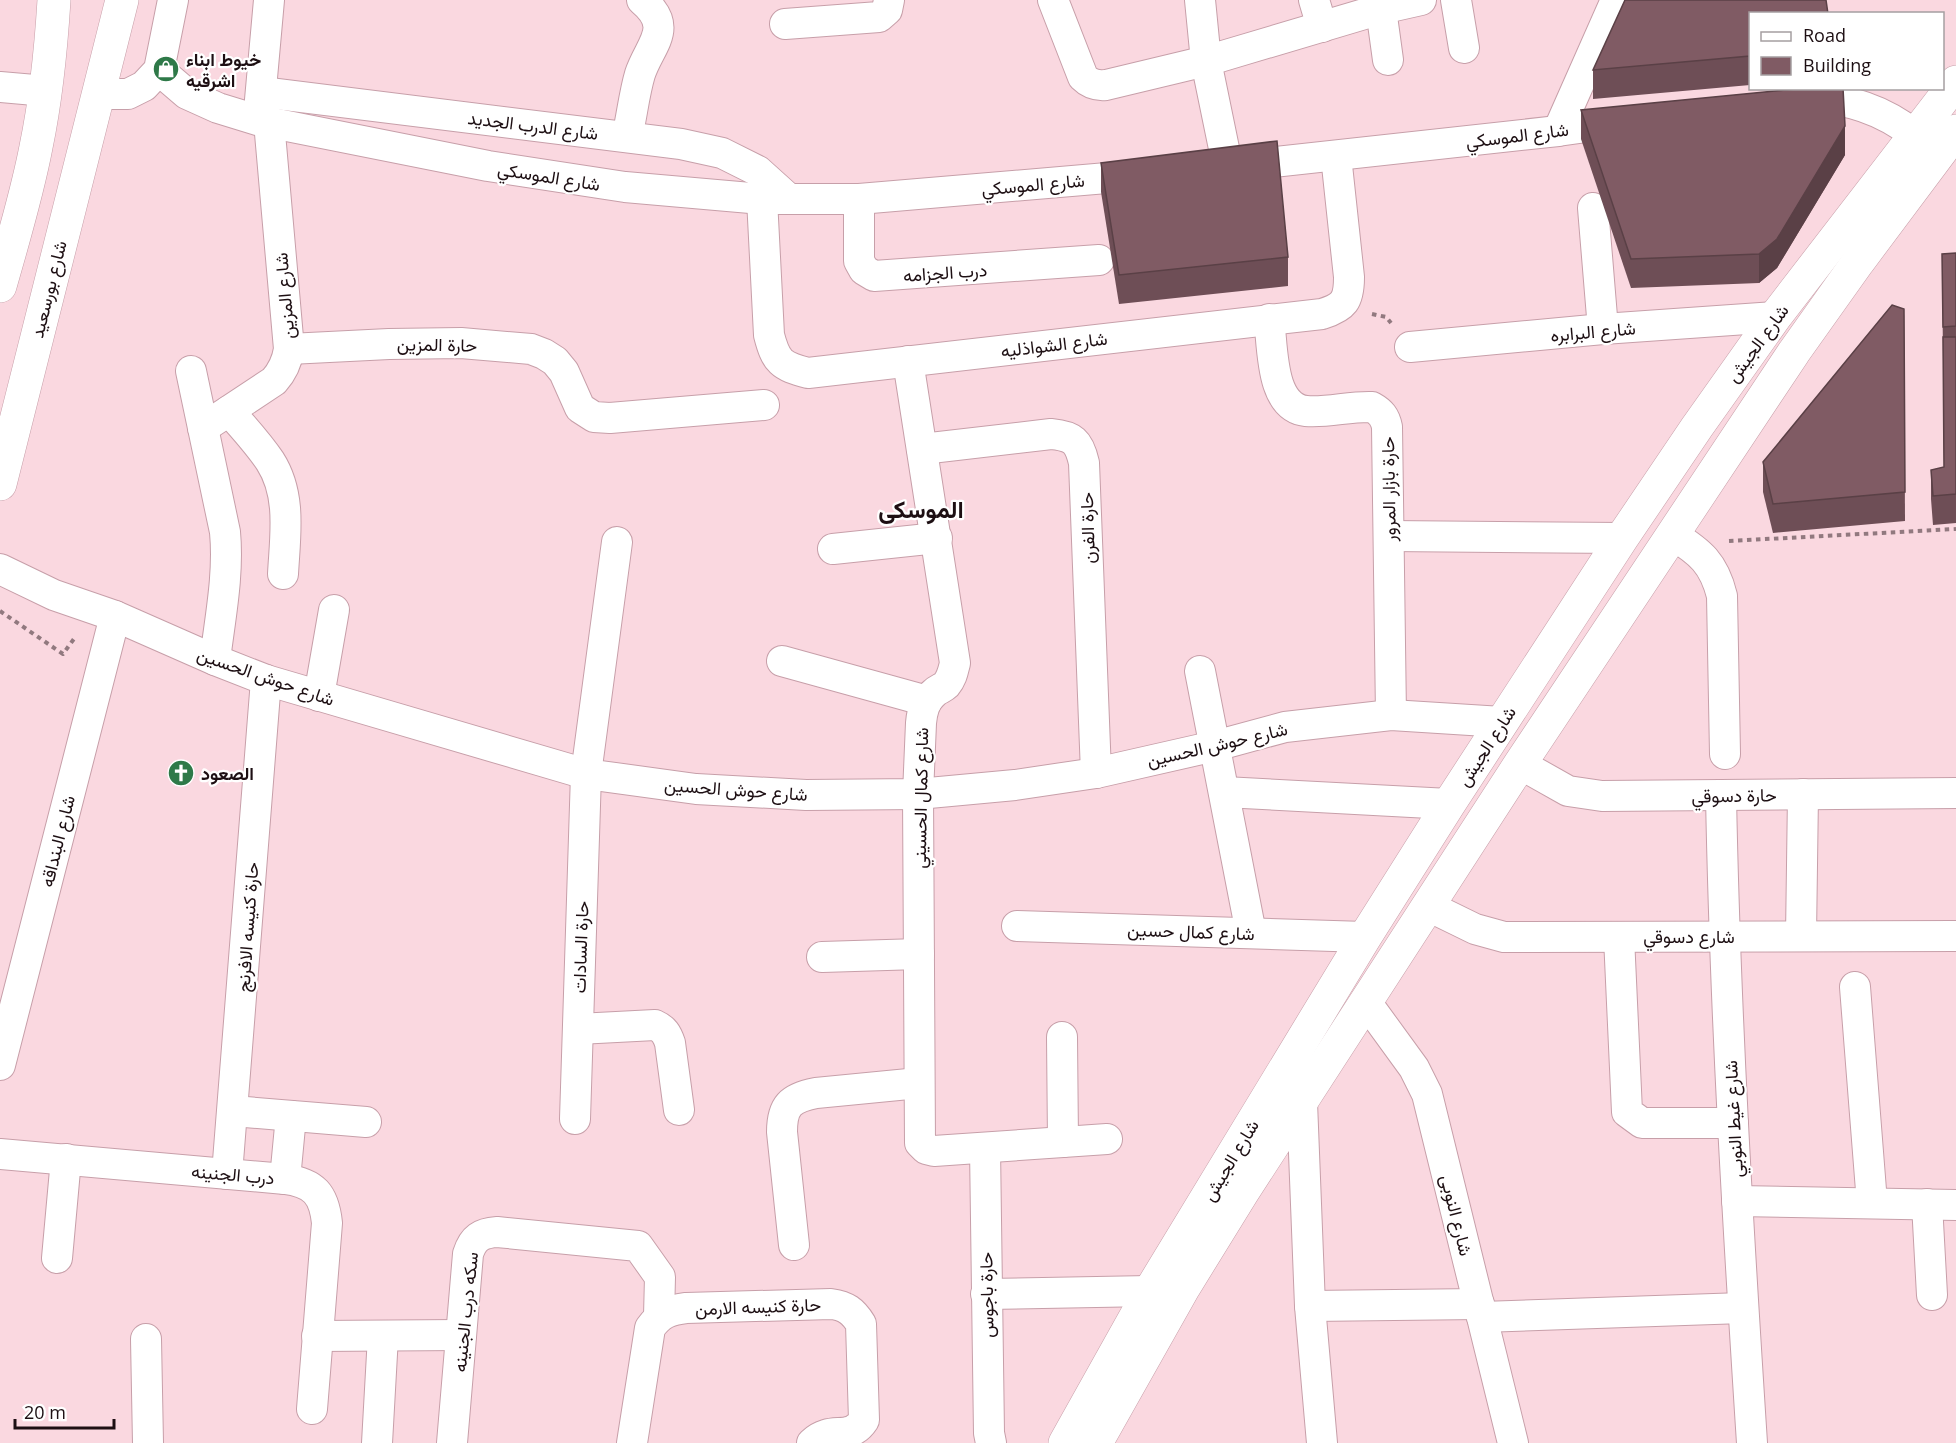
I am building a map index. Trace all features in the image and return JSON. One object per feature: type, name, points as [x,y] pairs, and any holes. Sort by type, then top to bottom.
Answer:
[{"type":"main road","points":[[0,286],[37,145],[46,91],[54,0]]},
{"type":"main road","name":"شارع بورسعيد","points":[[0,484],[123,0]]},
{"type":"main road","name":"شارع الجيش","points":[[1065,1443],[1150,1291],[1365,937],[1622,538],[1775,317],[1956,82]]},
{"type":"main road","name":"شارع الجيش","points":[[1096,1443],[1184,1287],[1242,1193],[1520,764],[1680,539],[1794,352],[1956,131]]},
{"type":"street","points":[[98,94],[128,94],[144,86],[159,70],[173,0]]},
{"type":"street","name":"شارع المزين","points":[[203,429],[274,381],[282,372],[289,349],[263,111],[269,0]]},
{"type":"street","points":[[627,137],[640,76],[658,36],[658,23],[653,9],[642,0]]},
{"type":"street","points":[[785,24],[879,16],[886,10],[889,0]]},
{"type":"street","points":[[1053,0],[1083,77],[1089,83],[1097,86],[1206,61],[1318,14],[1381,9],[1421,0]]},
{"type":"street","points":[[1200,0],[1206,61]]},
{"type":"street","points":[[1456,0],[1464,48]]},
{"type":"street","points":[[1558,131],[1616,0]]},
{"type":"street","points":[[1381,9],[1388,60]]},
{"type":"street","name":"شارع الموسكي","points":[[1206,61],[1216,169],[1558,131],[1650,118]]},
{"type":"street","name":"شارع الموسكي","points":[[159,70],[187,94],[218,108],[263,111],[488,166],[625,188],[775,199],[859,199],[1168,172]]},
{"type":"street","points":[[0,87],[46,91]]},
{"type":"street","points":[[1777,101],[1810,98],[1847,101],[1883,114],[1900,123],[1915,135]]},
{"type":"street","name":"شارع الدرب الجديد","points":[[263,111],[627,137],[681,144],[722,153],[758,171],[775,199]]},
{"type":"street","points":[[1336,156],[1349,277],[1349,294],[1338,309]]},
{"type":"street","name":"شارع الشواذليه","points":[[775,199],[769,335],[774,354],[789,368],[808,373],[1322,314],[1338,309]]},
{"type":"street","name":"درب الجزامه","points":[[859,199],[859,261],[864,270],[874,276],[1099,260]]},
{"type":"street","points":[[1593,208],[1603,329]]},
{"type":"street","name":"شارع البرابره","points":[[1410,347],[1603,329],[1775,317]]},
{"type":"street","name":"حارة بازار المرور","points":[[1269,319],[1277,384],[1283,396],[1293,406],[1306,411],[1372,407],[1385,418],[1387,427],[1391,715]]},
{"type":"street","name":"حارة المزين","points":[[289,349],[460,343],[531,349],[555,361],[564,372],[580,408],[594,417],[610,418],[764,405]]},
{"type":"street","points":[[782,662],[927,700],[935,692],[945,687],[952,675],[956,663],[908,361]]},
{"type":"street","points":[[191,371],[225,532],[226,567],[215,660]]},
{"type":"street","points":[[229,411],[271,462],[283,490],[286,521],[282,574]]},
{"type":"street","name":"حارة الفرن","points":[[922,449],[1051,434],[1068,436],[1080,447],[1084,463],[1096,773]]},
{"type":"street","points":[[1389,536],[1622,538]]},
{"type":"street","points":[[833,549],[937,538]]},
{"type":"street","points":[[1680,539],[1700,553],[1711,566],[1722,596],[1725,754]]},
{"type":"street","name":"حارة السادات","points":[[575,1119],[586,774],[618,542]]},
{"type":"street","name":"شارع حوش الحسين","points":[[0,568],[54,595],[115,616],[266,680],[586,774],[696,789],[807,795],[918,794],[1015,785],[1096,773],[1215,746],[1285,727],[1391,715],[1502,722]]},
{"type":"street","points":[[319,696],[334,610]]},
{"type":"street","name":"شارع البنداقه","points":[[0,1065],[115,616]]},
{"type":"street","points":[[1200,670],[1251,933]]},
{"type":"street","name":"حارة كنيسه الافرنج","points":[[227,1174],[266,680]]},
{"type":"street","name":"شارع كمال الحسيني","points":[[927,700],[922,711],[918,794],[920,1143],[926,1149],[934,1151],[985,1148]]},
{"type":"street","name":"حارة دسوقي","points":[[1520,764],[1568,791],[1602,796],[1956,793]]},
{"type":"street","points":[[1224,792],[1449,804]]},
{"type":"street","points":[[1801,936],[1803,794]]},
{"type":"street","name":"شارع غيط النوبي","points":[[1721,795],[1724,936],[1752,1443]]},
{"type":"street","name":"شارع دسوقي","points":[[1428,906],[1474,929],[1504,937],[1956,936]]},
{"type":"street","name":"شارع كمال حسين","points":[[1017,926],[1365,937]]},
{"type":"street","points":[[1619,937],[1627,1112],[1642,1123],[1733,1123]]},
{"type":"street","points":[[822,957],[919,954]]},
{"type":"street","points":[[1855,987],[1872,1203]]},
{"type":"street","name":"شارع النوبى","points":[[1366,1002],[1414,1068],[1427,1094],[1513,1443]]},
{"type":"street","points":[[578,1029],[655,1025],[662,1029],[670,1043],[679,1110]]},
{"type":"street","points":[[1062,1037],[1063,1142]]},
{"type":"street","points":[[794,1245],[782,1132],[782,1117],[789,1104],[801,1095],[919,1083]]},
{"type":"street","points":[[1302,1102],[1310,1306],[1322,1443]]},
{"type":"street","points":[[233,1111],[366,1122]]},
{"type":"street","points":[[285,1179],[291,1116]]},
{"type":"street","points":[[985,1148],[1107,1139]]},
{"type":"street","name":"حارة باجوس","points":[[985,1148],[986,1294],[991,1443]]},
{"type":"street","name":"درب الجنينه","points":[[0,1154],[285,1179],[302,1182],[316,1191],[325,1205],[327,1222],[312,1408]]},
{"type":"street","points":[[57,1258],[66,1159]]},
{"type":"street","points":[[1737,1201],[1942,1205],[1932,1295]]},
{"type":"street","name":"سكه درب الجنينه","points":[[452,1443],[468,1254],[471,1244],[478,1236],[487,1232],[497,1232],[638,1246],[660,1277],[658,1316]]},
{"type":"street","points":[[986,1294],[1150,1291]]},
{"type":"street","name":"حارة كنيسه الارمن","points":[[658,1316],[671,1309],[831,1304],[843,1306],[854,1313],[861,1324],[864,1420],[852,1432],[828,1433],[818,1437],[812,1443]]},
{"type":"street","points":[[1310,1306],[1480,1310],[1743,1308]]},
{"type":"street","points":[[632,1443],[650,1328],[658,1316]]},
{"type":"street","points":[[317,1336],[461,1335]]},
{"type":"street","points":[[377,1443],[383,1336]]},
{"type":"street","points":[[146,1339],[148,1443]]},
{"type":"path","points":[[1338,309],[1386,317],[1410,347]]},
{"type":"path","points":[[1680,539],[1956,529]]},
{"type":"path","points":[[0,611],[63,654]]},
{"type":"building","points":[[1625,0],[1826,0],[1828,12],[1749,12],[1749,56],[1593,70]]},
{"type":"building","points":[[1786,90],[1843,90],[1845,126],[1777,239],[1759,254],[1631,259],[1581,110]]},
{"type":"building","points":[[1277,141],[1288,257],[1119,275],[1101,163]]},
{"type":"building","points":[[1956,253],[1956,326],[1943,327],[1942,254]]},
{"type":"building","points":[[1892,305],[1904,309],[1905,492],[1773,504],[1763,462]]},
{"type":"building","points":[[1943,337],[1956,337],[1956,494],[1933,496],[1931,470],[1944,467]]},
{"type":"place","name":"خيوط ابناء اشرقيه","points":[[166,69]]},
{"type":"place","name":"الصعود","points":[[181,773]]},
{"type":"district","name":"الموسكى","points":[[921,508]]}]
